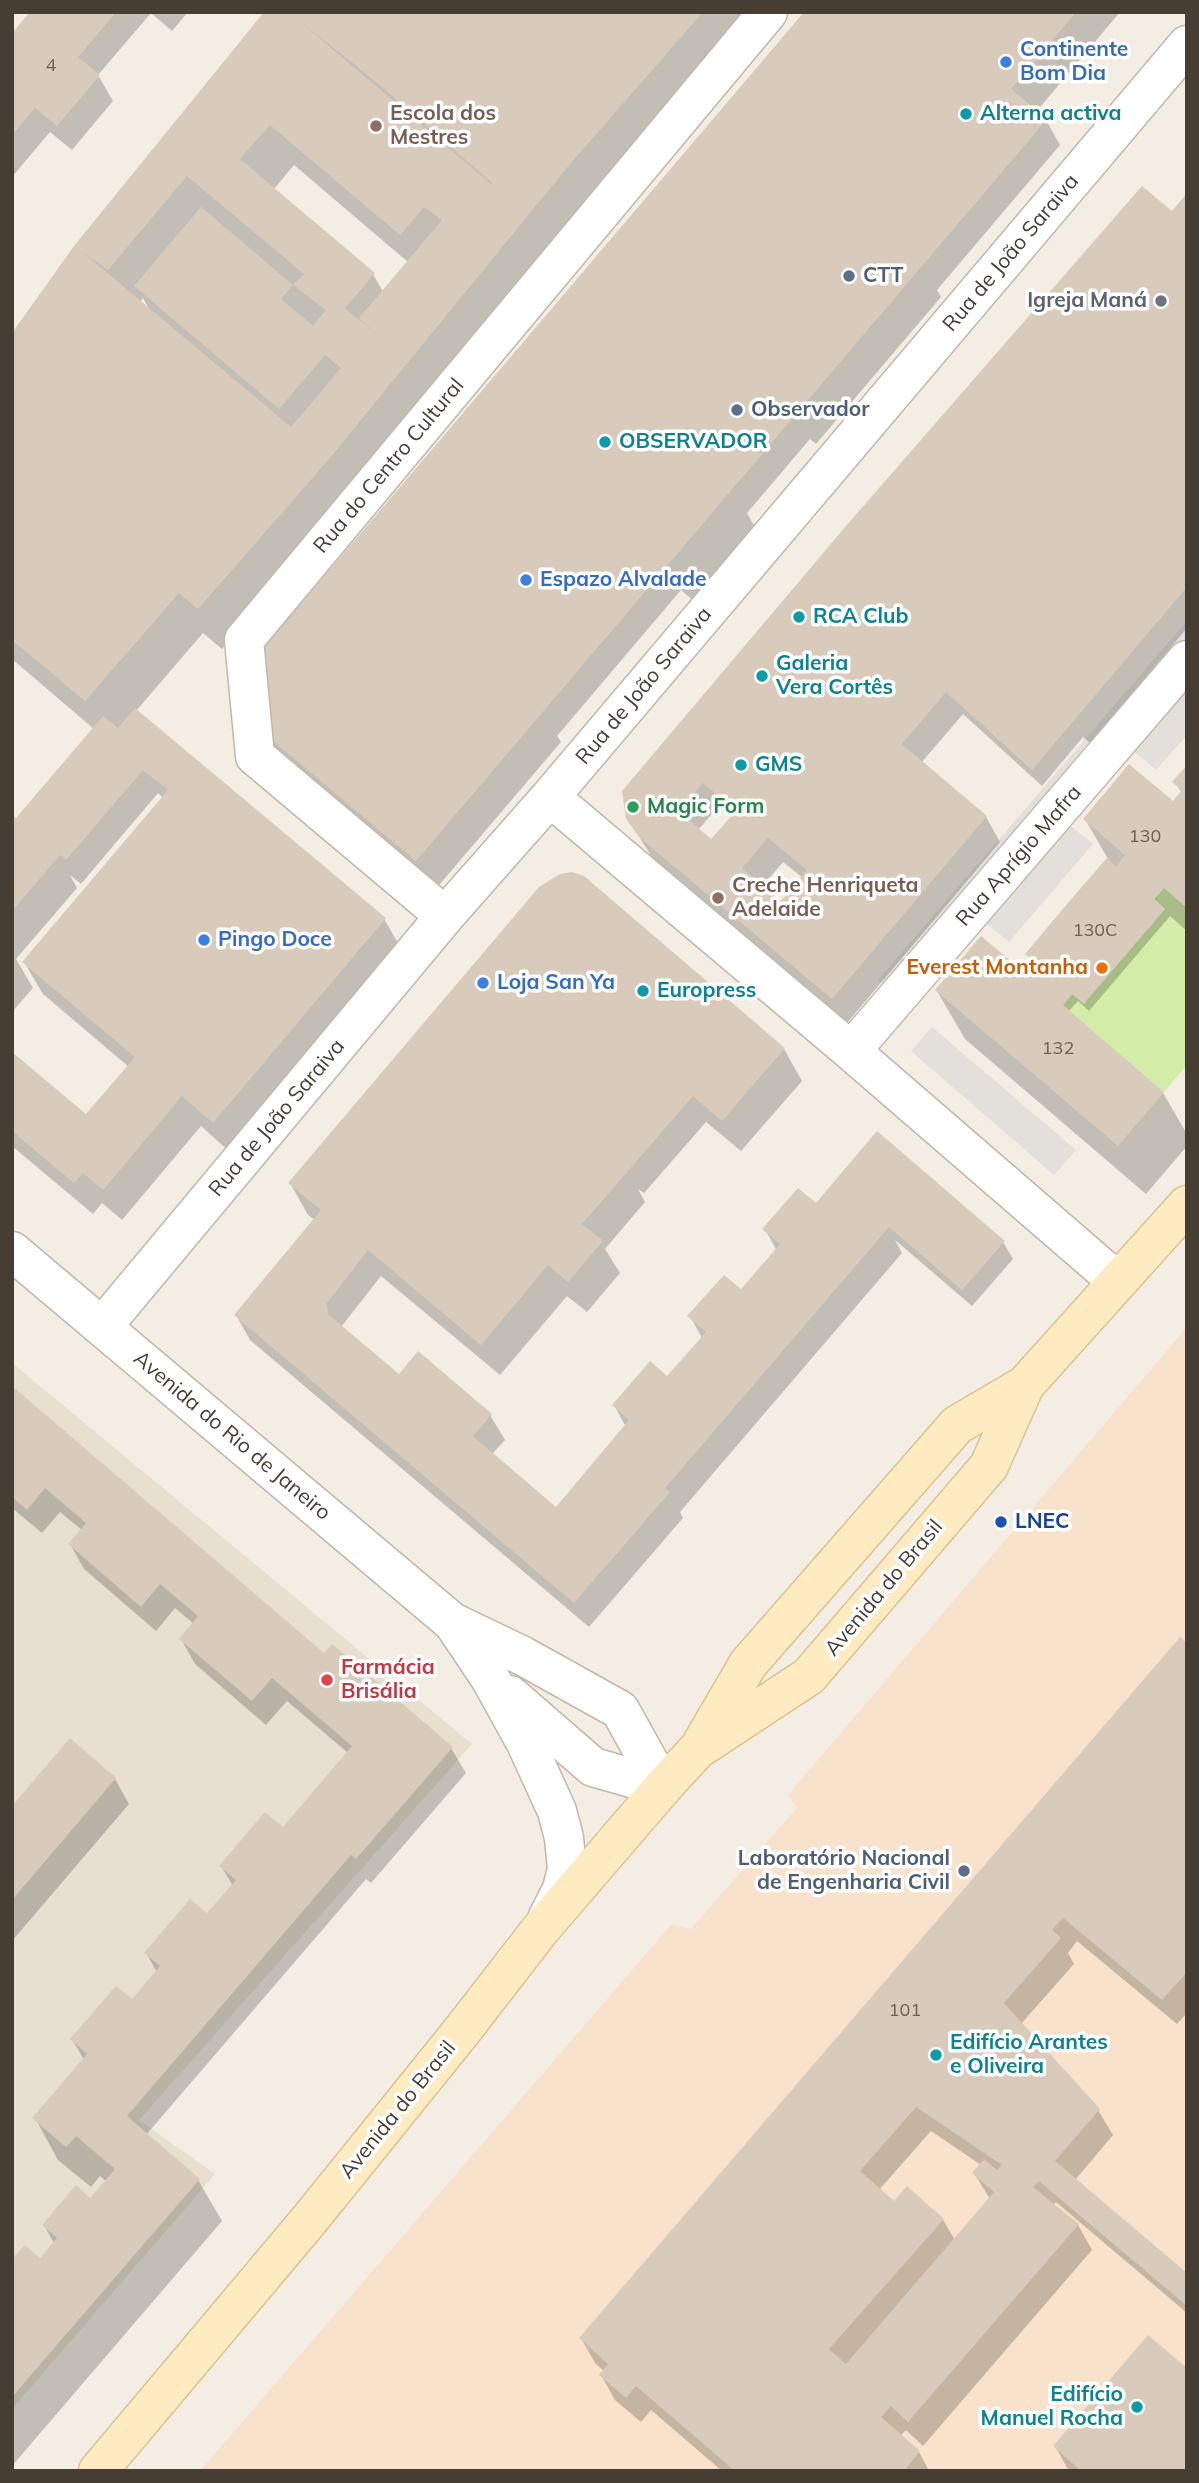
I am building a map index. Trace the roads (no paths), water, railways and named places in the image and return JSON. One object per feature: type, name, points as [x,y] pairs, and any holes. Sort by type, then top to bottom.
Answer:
[{"type":"main road","name":"Avenida do Brasil","points":[[697,1750],[809,1676],[989,1466],[1025,1385],[1187,1206]]},
{"type":"main road","name":"Avenida do Brasil","points":[[98,2471],[310,2219],[540,1930],[697,1750],[748,1664],[957,1425],[1025,1385]]},
{"type":"street","name":"Rua do Centro Cultural","points":[[445,916],[255,756],[244,640],[768,12]]},
{"type":"street","name":"Rua de João Saraiva","points":[[102,1327],[445,916],[550,797],[1187,45]]},
{"type":"street","name":"Rua Aprígio Mafra","points":[[851,1051],[1187,660]]},
{"type":"street","points":[[550,797],[851,1051],[1117,1281]]},
{"type":"street","name":"Avenida do Rio de Janeiro","points":[[12,1251],[452,1622],[534,1662],[620,1710],[663,1787]]},
{"type":"street","name":"Avenida do Rio de Janeiro","points":[[452,1622],[490,1678],[526,1743],[549,1791],[564,1838],[567,1869],[562,1889],[554,1910],[540,1930]]},
{"type":"street","name":"Avenida do Rio de Janeiro","points":[[490,1678],[593,1767],[663,1787]]},
{"type":"place","name":"Continente Bom Dia","points":[[1006,62]]},
{"type":"place","name":"Alterna activa","points":[[966,114]]},
{"type":"place","name":"Escola dos Mestres","points":[[376,126]]},
{"type":"place","name":"CTT","points":[[849,276]]},
{"type":"place","name":"Igreja Maná","points":[[1161,301]]},
{"type":"place","name":"Observador","points":[[737,410]]},
{"type":"place","name":"OBSERVADOR","points":[[605,442]]},
{"type":"place","name":"Espazo Alvalade","points":[[526,580]]},
{"type":"place","name":"RCA Club","points":[[799,617]]},
{"type":"place","name":"Galeria Vera Cortês","points":[[762,676]]},
{"type":"place","name":"GMS","points":[[741,765]]},
{"type":"place","name":"Magic Form","points":[[633,807]]},
{"type":"place","name":"Creche Henriqueta Adelaide","points":[[718,898]]},
{"type":"place","name":"Pingo Doce","points":[[204,940]]},
{"type":"place","name":"Everest Montanha","points":[[1102,968]]},
{"type":"place","name":"Loja San Ya","points":[[483,983]]},
{"type":"place","name":"Europress","points":[[643,991]]},
{"type":"place","name":"LNEC","points":[[1001,1522]]},
{"type":"place","name":"Farmácia Brisália","points":[[327,1680]]},
{"type":"place","name":"Laboratório Nacional de Engenharia Civil","points":[[964,1871]]},
{"type":"place","name":"Edifício Arantes e Oliveira","points":[[936,2055]]},
{"type":"place","name":"Edifício Manuel Rocha","points":[[1137,2407]]}]
